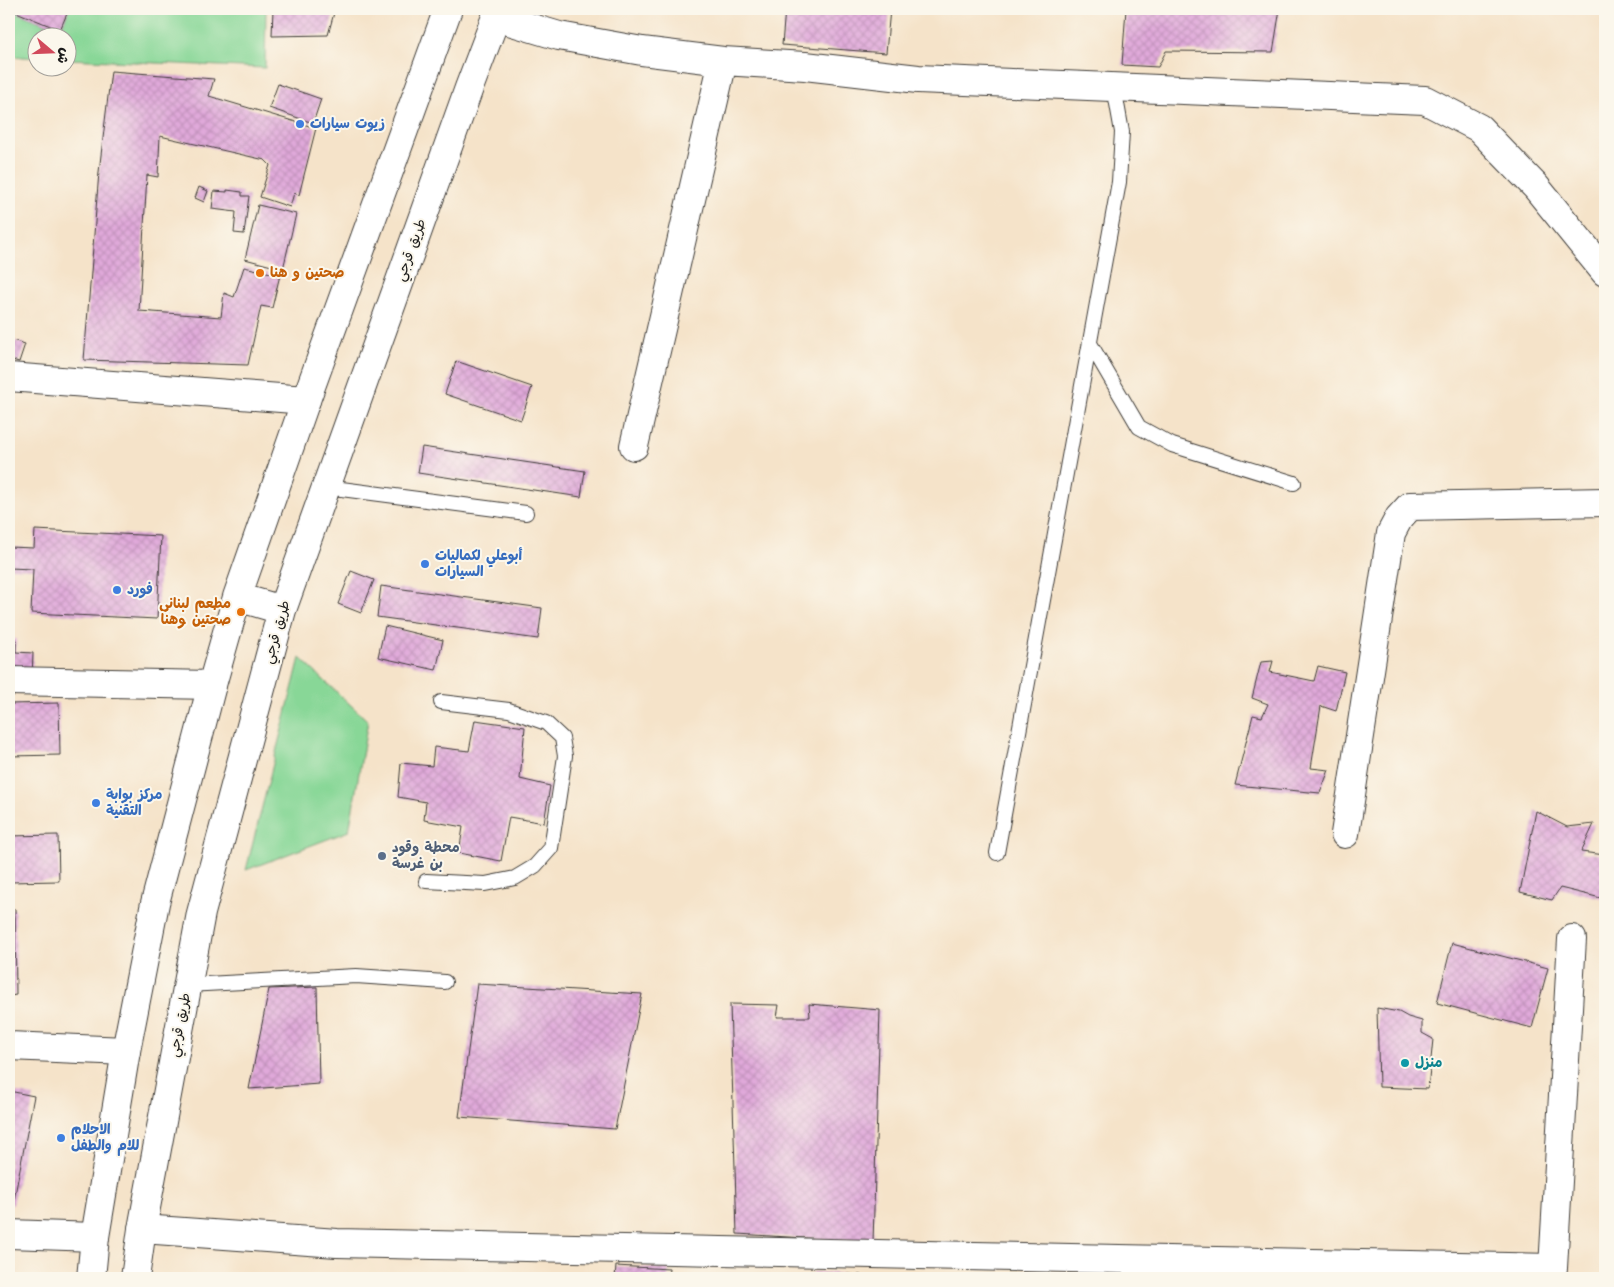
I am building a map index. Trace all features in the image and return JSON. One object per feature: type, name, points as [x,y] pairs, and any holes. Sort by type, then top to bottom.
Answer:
[{"type":"main road","points":[[91,1278],[95,1236],[126,1051],[155,903],[212,685],[237,597],[306,400],[448,9]]},
{"type":"main road","points":[[497,13],[559,36],[600,45],[723,61],[805,66],[918,79],[1426,100],[1479,128],[1536,187],[1605,272]]},
{"type":"main road","name":"طريق قرجي","points":[[136,1278],[142,1229],[201,913],[282,610],[468,88],[497,13]]},
{"type":"main road","points":[[634,446],[723,61]]},
{"type":"main road","points":[[9,378],[306,400]]},
{"type":"main road","points":[[1346,834],[1391,533],[1399,518],[1410,506],[1605,502]]},
{"type":"main road","points":[[237,597],[282,610]]},
{"type":"main road","points":[[9,681],[212,685]]},
{"type":"main road","points":[[142,1229],[337,1243],[1554,1273],[1572,939]]},
{"type":"main road","points":[[9,1046],[126,1051]]},
{"type":"main road","points":[[9,1234],[95,1236]]},
{"type":"lane","points":[[997,853],[1119,182],[1122,132],[1114,87]]},
{"type":"lane","points":[[1090,345],[1139,427],[1172,445],[1294,483]]},
{"type":"lane","points":[[326,487],[526,513]]},
{"type":"lane","points":[[426,881],[484,884],[515,878],[535,866],[551,848],[565,756],[562,738],[546,723],[509,710],[441,702]]},
{"type":"lane","points":[[187,985],[356,976],[445,982]]},
{"type":"green space","points":[[9,9],[55,28],[28,28],[28,57],[9,56]]},
{"type":"green space","points":[[69,9],[266,9],[265,68],[78,59],[78,28],[61,28]]},
{"type":"green space","points":[[300,658],[368,721],[349,831],[246,870]]},
{"type":"building","points":[[9,9],[69,9],[61,28],[55,28]]},
{"type":"building","points":[[273,9],[335,9],[328,35],[272,36]]},
{"type":"building","points":[[785,9],[890,9],[886,53],[782,45]]},
{"type":"building","points":[[1126,9],[1280,9],[1273,52],[1166,51],[1158,67],[1122,65]]},
{"type":"building","points":[[111,71],[214,79],[209,96],[316,128],[299,195],[294,193],[290,207],[260,197],[270,165],[265,160],[160,136],[158,177],[147,175],[139,311],[221,317],[224,293],[234,297],[244,267],[280,275],[272,308],[261,306],[248,365],[84,360],[99,172]]},
{"type":"building","points":[[278,84],[321,99],[313,123],[269,108]]},
{"type":"building","points":[[199,187],[208,191],[204,202],[195,198]]},
{"type":"building","points":[[227,190],[242,192],[242,196],[249,196],[244,234],[234,233],[236,212],[212,209],[214,191],[227,192]]},
{"type":"building","points":[[258,205],[296,214],[283,269],[245,259]]},
{"type":"building","points":[[9,339],[25,344],[19,362],[9,359]]},
{"type":"building","points":[[456,361],[532,387],[521,420],[445,394]]},
{"type":"building","points":[[422,447],[585,471],[581,497],[418,473]]},
{"type":"building","points":[[35,530],[161,536],[157,619],[31,613],[33,569],[9,568],[9,547],[34,548]]},
{"type":"building","points":[[351,571],[374,580],[361,613],[338,604]]},
{"type":"building","points":[[381,586],[542,608],[538,639],[377,617]]},
{"type":"building","points":[[385,626],[443,640],[436,670],[378,657]]},
{"type":"building","points":[[9,639],[16,639],[16,652],[33,653],[32,679],[9,678]]},
{"type":"building","points":[[1273,661],[1270,672],[1314,681],[1318,666],[1345,672],[1336,711],[1321,706],[1311,768],[1329,770],[1320,793],[1235,785],[1253,715],[1262,717],[1268,704],[1252,698],[1261,662]]},
{"type":"building","points":[[59,703],[60,755],[9,756],[9,704]]},
{"type":"building","points":[[475,720],[525,727],[520,779],[550,786],[544,823],[509,817],[501,861],[459,853],[463,827],[424,820],[426,802],[398,797],[401,763],[432,766],[434,747],[469,751]]},
{"type":"building","points":[[1536,811],[1567,827],[1594,824],[1581,852],[1605,855],[1605,899],[1560,888],[1552,900],[1520,892]]},
{"type":"building","points":[[58,835],[59,881],[9,882],[9,836]]},
{"type":"building","points":[[9,909],[15,909],[16,995],[10,996],[9,999]]},
{"type":"building","points":[[1452,943],[1548,968],[1532,1028],[1437,1003]]},
{"type":"building","points":[[477,984],[642,994],[615,1129],[459,1117]]},
{"type":"building","points":[[317,987],[319,1084],[249,1089],[269,989]]},
{"type":"building","points":[[730,1004],[779,1005],[777,1017],[810,1017],[809,1004],[880,1010],[873,1242],[737,1234]]},
{"type":"building","name":"منزل","points":[[1377,1008],[1399,1012],[1422,1021],[1422,1033],[1433,1039],[1428,1089],[1379,1087]]},
{"type":"building","points":[[9,1091],[34,1096],[13,1205],[9,1204]]},
{"type":"building","points":[[616,1266],[669,1269],[668,1278],[615,1278]]},
{"type":"building","points":[[813,1272],[861,1275],[861,1278],[812,1278]]},
{"type":"building","points":[[726,1273],[767,1275],[766,1278],[726,1278]]},
{"type":"place","name":"زيوت سيارات","points":[[300,124]]},
{"type":"place","name":"صحتين و هنا","points":[[260,273]]},
{"type":"place","name":"أبوعلي لكماليات السيارات","points":[[425,564]]},
{"type":"place","name":"فورد","points":[[117,590]]},
{"type":"place","name":"مطعم لبناني صحتين وهنا","points":[[241,612]]},
{"type":"place","name":"مركز بوابة التقنية","points":[[96,803]]},
{"type":"place","name":"محطة وقود بن غرسة","points":[[382,856]]},
{"type":"place","name":"منزل","points":[[1405,1063]]},
{"type":"place","name":"الاحلام للام والطفل","points":[[61,1138]]}]
